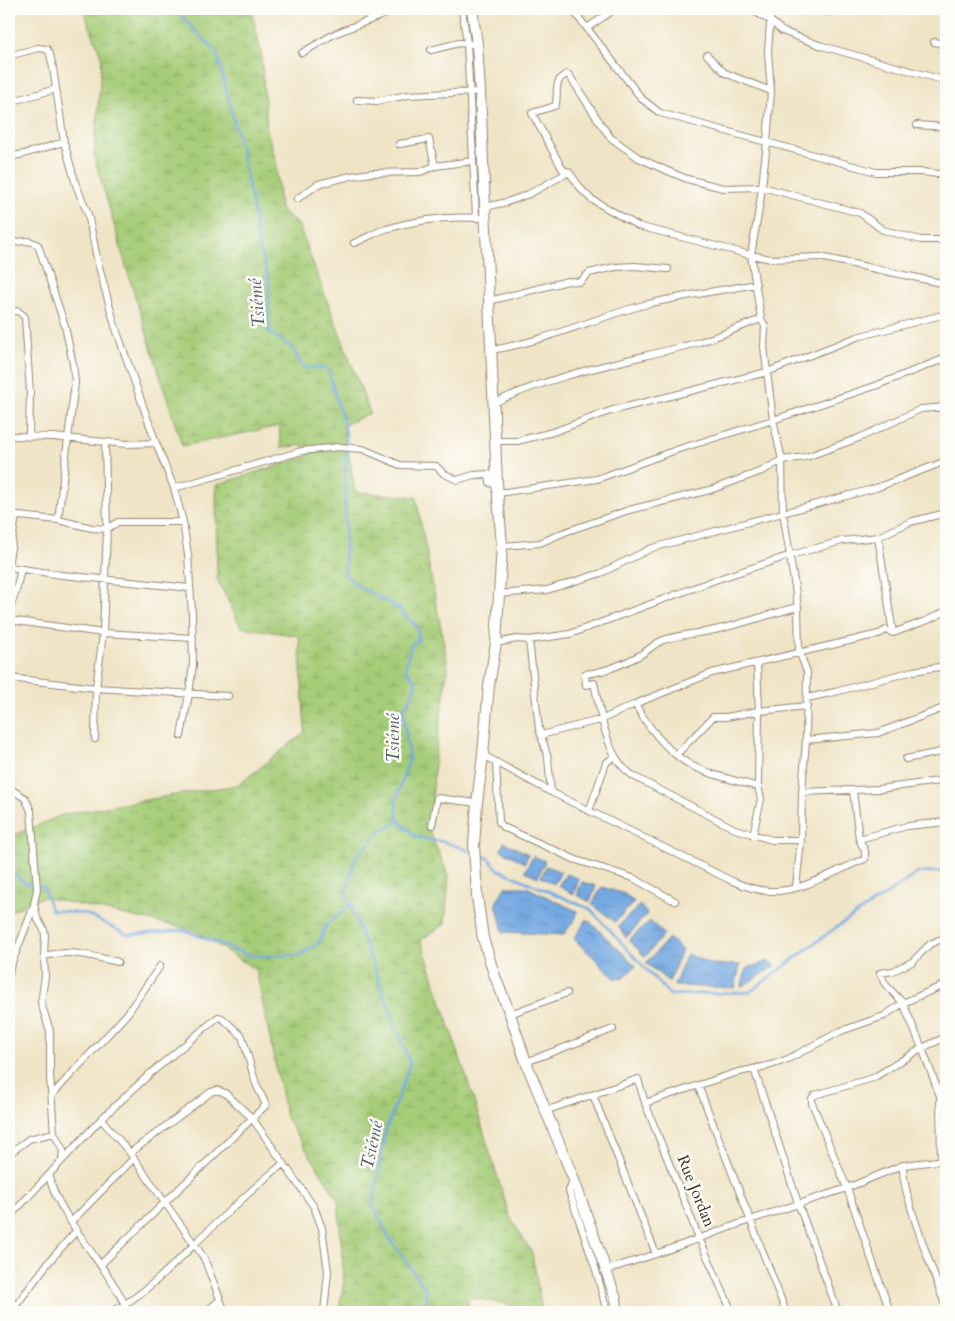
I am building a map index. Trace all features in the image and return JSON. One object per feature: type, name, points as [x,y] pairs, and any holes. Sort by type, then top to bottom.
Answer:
[{"type":"main road","points":[[472,9],[472,43],[489,301],[502,546],[496,643],[489,685],[483,755],[476,803],[474,861],[483,938],[494,974],[545,1111],[574,1180],[616,1299],[618,1312]]},
{"type":"street","points":[[302,53],[334,34],[388,10],[398,9]]},
{"type":"street","points":[[431,50],[459,43],[472,43],[462,9]]},
{"type":"street","points":[[572,9],[642,99],[660,113],[876,172],[922,172],[946,175]]},
{"type":"street","points":[[587,28],[615,9]]},
{"type":"street","points":[[750,9],[771,21],[782,31],[822,46],[946,81]]},
{"type":"street","points":[[771,9],[768,52],[770,91],[768,143],[751,255],[761,319],[765,326],[764,347],[773,420],[782,460],[783,512],[798,607],[799,652],[807,672],[801,840],[796,887]]},
{"type":"street","points":[[934,42],[946,44]]},
{"type":"street","points":[[9,56],[38,48],[47,50],[51,59],[64,142],[76,185],[88,214],[98,263],[115,326],[156,443],[174,488],[183,522],[188,555],[193,666],[181,736]]},
{"type":"street","points":[[706,55],[725,73],[770,91]]},
{"type":"street","points":[[946,240],[921,240],[883,230],[860,213],[762,187],[723,188],[687,179],[639,158],[611,138],[567,74],[563,75],[557,85],[555,92],[557,101],[555,106],[532,113],[563,170],[569,172],[591,199],[638,226],[751,255],[772,258],[830,258],[946,284]]},
{"type":"street","points":[[9,102],[56,89]]},
{"type":"street","points":[[358,100],[377,101],[408,95],[475,92],[473,161],[482,214]]},
{"type":"street","points":[[916,125],[946,127]]},
{"type":"street","points":[[399,144],[429,139],[435,166]]},
{"type":"street","points":[[9,156],[24,154],[64,142]]},
{"type":"street","points":[[297,199],[318,184],[351,176],[420,172],[435,166],[473,161]]},
{"type":"street","points":[[354,243],[385,229],[398,226],[456,216],[482,214],[529,194],[569,172]]},
{"type":"street","points":[[9,244],[23,240],[32,241],[38,245],[62,318],[73,364],[75,382],[58,520]]},
{"type":"street","points":[[489,301],[568,281],[580,282],[589,273],[615,267],[635,266],[668,269]]},
{"type":"street","points":[[491,350],[520,345],[640,306],[684,296],[756,284]]},
{"type":"street","points":[[9,311],[18,311],[26,317],[30,393],[29,437]]},
{"type":"street","points":[[496,441],[517,441],[553,432],[610,411],[767,372],[857,337],[946,314]]},
{"type":"street","points":[[494,403],[511,395],[572,375],[708,339],[761,319]]},
{"type":"street","points":[[174,488],[302,451],[339,448],[363,449],[400,465],[436,466],[443,473],[457,480],[474,475],[489,474],[490,483],[498,488],[597,478],[676,450],[875,386],[946,358]]},
{"type":"street","points":[[502,546],[540,543],[565,532],[629,510],[710,490],[762,471],[782,460],[806,457],[859,438],[921,409],[946,407]]},
{"type":"street","points":[[9,436],[53,437],[105,443],[156,443]]},
{"type":"street","points":[[95,739],[96,688],[103,633],[107,529],[105,443]]},
{"type":"street","points":[[499,594],[547,590],[601,573],[652,548],[876,488],[946,461]]},
{"type":"street","points":[[496,643],[516,639],[529,640],[570,634],[716,580],[791,555],[842,541],[878,537],[910,522],[946,513]]},
{"type":"street","points":[[9,515],[58,520],[92,528],[107,529],[118,522],[183,522]]},
{"type":"street","points":[[9,560],[16,516]]},
{"type":"street","points":[[878,537],[893,633]]},
{"type":"street","points":[[9,567],[190,588]]},
{"type":"street","points":[[9,611],[16,592],[21,569]]},
{"type":"street","points":[[798,607],[710,631],[682,635],[660,641],[628,663],[598,673],[585,674],[586,685],[594,683],[602,719],[615,756],[619,763],[634,776],[735,829],[772,840],[801,840]]},
{"type":"street","points":[[542,736],[602,719],[712,673],[879,634],[886,630],[893,633],[946,611]]},
{"type":"street","points":[[9,620],[103,633],[192,638]]},
{"type":"street","points":[[529,640],[542,736],[550,768],[551,792]]},
{"type":"street","points":[[753,835],[761,799],[758,787],[760,711],[757,663]]},
{"type":"street","points":[[807,698],[913,671],[946,666]]},
{"type":"street","points":[[9,678],[96,688],[228,696]]},
{"type":"street","points":[[635,704],[642,717],[664,745],[676,755],[696,768],[758,787]]},
{"type":"street","points":[[676,755],[713,717],[726,717],[807,706]]},
{"type":"street","points":[[806,740],[878,733],[946,707]]},
{"type":"street","points":[[906,760],[946,751]]},
{"type":"street","points":[[483,755],[551,792],[744,886],[771,891],[796,887],[865,859],[865,851],[859,839],[853,791]]},
{"type":"street","points":[[589,811],[606,763],[615,756]]},
{"type":"street","points":[[496,762],[500,822],[503,828],[576,860],[633,878],[675,901]]},
{"type":"street","points":[[802,792],[853,791],[946,780]]},
{"type":"street","points":[[9,788],[25,798],[31,811],[37,889],[34,904],[9,975]]},
{"type":"street","points":[[432,825],[436,798],[476,803]]},
{"type":"street","points":[[859,839],[907,826],[946,822]]},
{"type":"street","points":[[9,1220],[13,1213],[50,1174],[63,1157],[63,1150],[54,1133],[50,1031],[40,1003],[45,976],[45,935],[37,918],[34,904]]},
{"type":"street","points":[[606,1270],[847,1188],[903,1165],[943,1160],[940,1096],[903,1002],[885,984],[880,972],[892,971],[912,962],[930,944],[946,937]]},
{"type":"street","points":[[44,956],[58,952],[77,953],[118,962]]},
{"type":"street","points":[[52,1095],[127,1014],[160,966]]},
{"type":"street","points":[[646,1103],[698,1085],[788,1059],[842,1031],[884,1016],[903,1002],[946,984]]},
{"type":"street","points":[[510,1014],[567,993]]},
{"type":"street","points":[[60,1161],[101,1119],[164,1062],[218,1017],[242,1036],[256,1084],[266,1105],[100,1265]]},
{"type":"street","points":[[526,1062],[613,1029]]},
{"type":"street","points":[[890,1312],[847,1188],[812,1103],[812,1098],[815,1095],[873,1078],[922,1048],[946,1036]]},
{"type":"street","points":[[754,1069],[798,1204],[838,1312]]},
{"type":"street","name":"Rue Jordan","points":[[593,1095],[638,1079],[699,1238],[732,1312]]},
{"type":"street","points":[[698,1085],[786,1312]]},
{"type":"street","points":[[72,1221],[131,1156],[214,1091],[225,1093],[252,1118],[314,1207],[322,1228],[328,1272],[325,1311],[315,1312]]},
{"type":"street","points":[[545,1111],[593,1095],[656,1254]]},
{"type":"street","points":[[101,1119],[166,1202],[204,1258],[225,1312]]},
{"type":"street","points":[[9,1154],[29,1139],[54,1133]]},
{"type":"street","points":[[112,1312],[154,1284],[242,1199],[284,1163]]},
{"type":"street","points":[[903,1165],[902,1174],[923,1247],[946,1307]]},
{"type":"street","points":[[50,1174],[51,1186],[77,1230],[114,1283],[129,1312]]},
{"type":"street","points":[[574,1180],[568,1191],[596,1270],[607,1312]]},
{"type":"street","points":[[9,1203],[13,1213]]},
{"type":"street","points":[[11,1312],[48,1263],[77,1230]]},
{"type":"street","points":[[205,1312],[220,1300]]},
{"type":"green space","points":[[83,9],[251,9],[261,52],[267,130],[276,162],[280,209],[298,224],[370,413],[344,425],[355,492],[416,497],[448,666],[435,758],[430,833],[449,876],[445,924],[421,940],[510,1217],[532,1253],[542,1312],[515,1312],[506,1304],[468,1297],[468,1312],[339,1312],[344,1280],[338,1199],[286,1118],[256,970],[194,930],[43,897],[9,912],[9,837],[65,814],[238,785],[305,732],[299,636],[241,627],[217,579],[216,485],[308,456],[302,445],[281,448],[279,426],[182,446],[130,280],[94,156],[102,58]]},
{"type":"water","points":[[504,842],[528,854],[525,863],[501,850]]},
{"type":"water","points":[[533,856],[545,861],[538,877],[525,871]]},
{"type":"water","points":[[546,866],[561,872],[554,884],[541,877]]},
{"type":"water","points":[[566,874],[579,879],[574,894],[558,886]]},
{"type":"water","points":[[582,882],[596,886],[590,902],[577,895]]},
{"type":"water","points":[[505,887],[526,887],[577,911],[576,918],[563,935],[503,932],[496,903]]},
{"type":"water","points":[[602,887],[625,894],[634,902],[615,922],[592,904]]},
{"type":"water","points":[[640,905],[647,914],[626,938],[618,926]]},
{"type":"water","points":[[587,919],[636,966],[622,979],[615,978],[574,939]]},
{"type":"water","points":[[650,921],[664,934],[645,957],[629,940]]},
{"type":"water","points":[[669,938],[682,950],[669,982],[646,963]]},
{"type":"water","points":[[687,954],[711,964],[740,965],[735,988],[674,986]]},
{"type":"water","points":[[768,961],[776,966],[741,987],[747,968]]},
{"type":"waterway","name":"Tsiémé","points":[[175,9],[217,53],[241,150],[257,238],[269,282],[269,332],[292,348],[303,367],[328,369],[346,433],[345,574],[357,586],[396,606],[417,627],[419,639],[411,645],[405,669],[416,681],[412,696],[403,709],[409,760],[396,799],[398,821],[380,832],[355,858],[346,893],[410,1064],[385,1133],[373,1206],[388,1236],[426,1290],[426,1312]]},
{"type":"waterway","points":[[399,821],[416,837],[445,842],[470,851]]},
{"type":"waterway","points":[[478,854],[488,858],[499,870],[590,909],[670,995],[750,992],[831,931],[918,873],[946,871]]},
{"type":"waterway","points":[[9,870],[25,883],[44,887],[51,910],[86,914],[128,935],[184,930],[251,956],[300,955],[319,943],[326,925],[352,904]]}]
